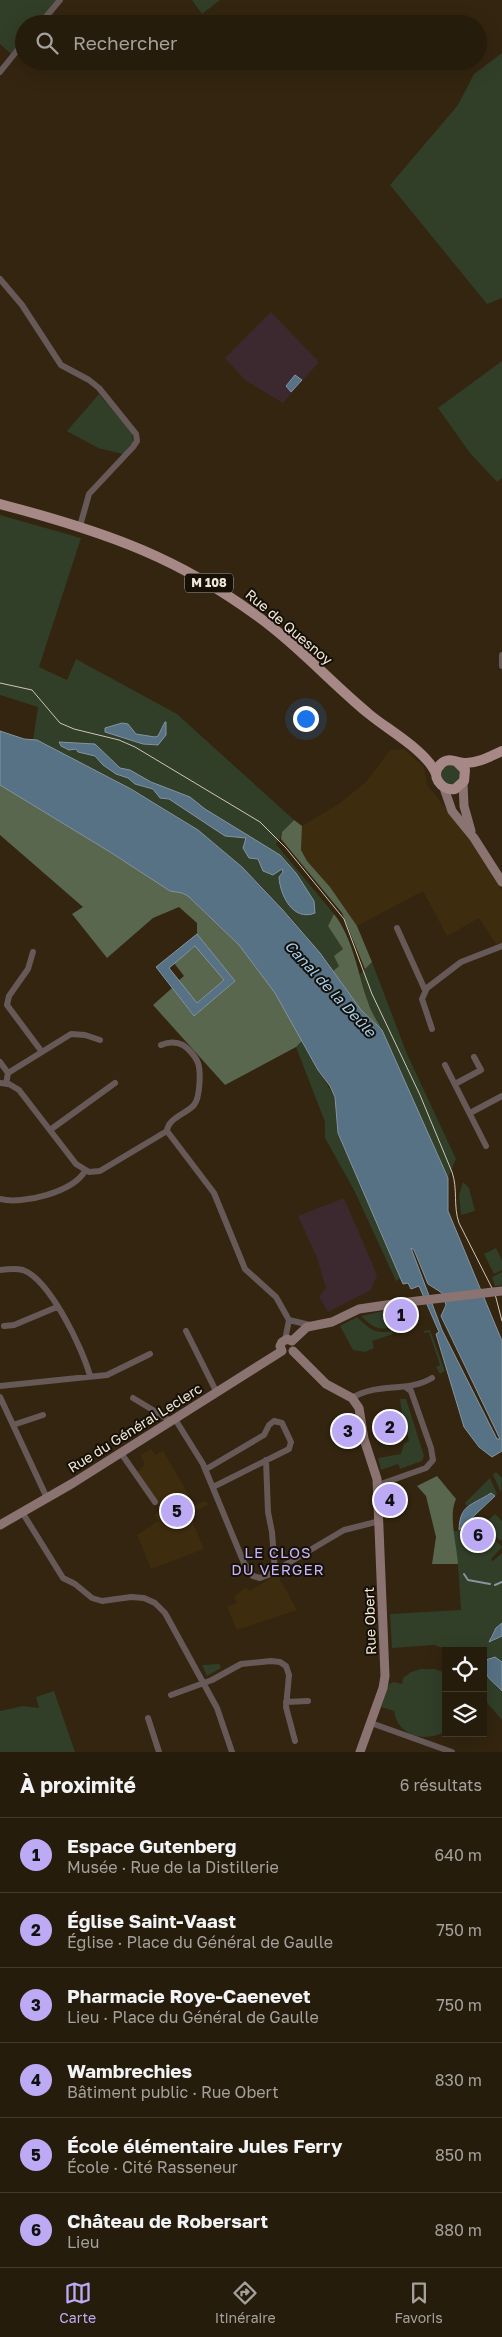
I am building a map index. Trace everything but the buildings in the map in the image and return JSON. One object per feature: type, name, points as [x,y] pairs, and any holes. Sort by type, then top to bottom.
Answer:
[{"type":"main road","name":"Rue de Quesnoy","points":[[0,504],[80,526],[159,556],[226,594],[280,634],[382,724],[422,756],[432,766],[436,774]]},
{"type":"main road","name":"Rue de Quesnoy","points":[[382,724],[432,757],[452,761]]},
{"type":"main road","points":[[502,751],[473,762],[452,761],[439,766],[436,774],[438,782],[444,788],[454,789],[476,769],[502,757]]},
{"type":"main road","points":[[452,761],[464,768],[464,781]]},
{"type":"street","points":[[48,15],[60,0]]},
{"type":"street","points":[[0,72],[15,53]]},
{"type":"street","points":[[0,279],[22,305],[61,365],[89,380],[99,388],[136,434],[137,441],[133,448],[89,494],[80,526]]},
{"type":"street","points":[[502,655],[502,666]]},
{"type":"street","points":[[464,781],[464,806],[474,838]]},
{"type":"street","points":[[444,788],[452,811],[474,838],[502,882]]},
{"type":"street","points":[[397,928],[425,990]]},
{"type":"street","points":[[432,1029],[422,999],[425,990],[461,962],[502,946]]},
{"type":"street","points":[[33,952],[27,972],[9,996],[7,1005],[9,1010],[22,1021],[42,1052]]},
{"type":"street","points":[[100,1038],[70,1034],[8,1073],[3,1084],[19,1090],[42,1123],[50,1130],[76,1164],[85,1171],[96,1172],[103,1170],[167,1131]]},
{"type":"street","points":[[161,1045],[173,1042],[183,1045],[194,1056],[199,1066],[197,1100],[168,1124],[167,1131],[214,1193],[245,1268],[276,1297],[289,1320],[289,1340],[294,1346],[293,1351]]},
{"type":"street","points":[[455,1084],[482,1070],[474,1057]]},
{"type":"street","points":[[0,1062],[8,1073]]},
{"type":"street","points":[[445,1065],[486,1146]]},
{"type":"street","points":[[50,1130],[115,1083]]},
{"type":"street","points":[[470,1113],[502,1096]]},
{"type":"street","points":[[0,1199],[12,1200],[64,1190],[78,1181],[85,1171]]},
{"type":"street","points":[[0,1270],[19,1269],[39,1282],[57,1307],[78,1344],[90,1376]]},
{"type":"street","points":[[293,1351],[288,1354],[282,1351],[281,1344],[302,1329],[332,1322],[359,1309],[502,1291]]},
{"type":"street","points":[[4,1326],[14,1325],[57,1307]]},
{"type":"street","points":[[289,1320],[311,1326]]},
{"type":"street","points":[[186,1331],[217,1393]]},
{"type":"street","name":"Rue du Général Leclerc","points":[[0,1525],[121,1453],[282,1351]]},
{"type":"street","points":[[293,1351],[332,1388],[352,1398],[375,1389],[394,1387],[409,1390],[432,1378]]},
{"type":"street","points":[[0,1386],[110,1374],[150,1354]]},
{"type":"street","points":[[378,1485],[426,1468],[433,1460],[431,1448],[409,1390]]},
{"type":"street","points":[[0,1397],[47,1498]]},
{"type":"street","points":[[133,1398],[173,1420],[205,1468],[249,1572],[260,1578],[342,1531],[380,1521]]},
{"type":"street","name":"Rue Obert","points":[[352,1398],[359,1408],[364,1439],[376,1472],[378,1485],[386,1672],[384,1684],[360,1752]]},
{"type":"street","points":[[13,1425],[42,1415]]},
{"type":"street","points":[[205,1468],[262,1436],[269,1424],[277,1421],[282,1423],[291,1446],[213,1486]]},
{"type":"street","points":[[121,1453],[154,1502]]},
{"type":"street","points":[[266,1460],[268,1512],[275,1571]]},
{"type":"street","points":[[22,1512],[63,1578],[92,1598],[102,1601],[137,1597],[150,1600],[159,1607],[216,1708],[232,1752]]},
{"type":"street","points":[[171,1695],[203,1684],[241,1664],[275,1660],[286,1666],[289,1675],[286,1702],[295,1741]]},
{"type":"street","points":[[286,1702],[308,1701]]},
{"type":"street","points":[[148,1718],[160,1752]]},
{"type":"street","points":[[370,1723],[452,1752]]},
{"type":"shaded area","points":[[271,312],[319,362],[283,403],[245,380],[225,358]]},
{"type":"shaded area","points":[[404,749],[424,767],[427,785],[471,839],[502,890],[502,943],[496,944],[479,918],[447,936],[423,891],[357,926],[330,887],[307,861],[301,850],[302,826],[340,803],[366,782],[390,750]]},
{"type":"shaded area","points":[[344,1198],[377,1275],[371,1290],[328,1312],[319,1297],[326,1288],[317,1258],[298,1216]]},
{"type":"shaded area","points":[[151,1449],[155,1455],[163,1451],[189,1495],[182,1499],[187,1508],[206,1501],[208,1505],[189,1513],[204,1549],[151,1569],[137,1535],[158,1521],[154,1515],[163,1509],[155,1503],[135,1473],[144,1466],[140,1455]]},
{"type":"shaded area","points":[[277,1574],[297,1610],[237,1630],[227,1607],[237,1603],[234,1597],[243,1589],[247,1588],[250,1591]]},
{"type":"green space","points":[[0,0],[57,0],[44,15],[15,15],[15,49],[11,54],[0,44]]},
{"type":"green space","points":[[192,0],[220,0],[202,14]]},
{"type":"green space","points":[[502,53],[502,298],[487,304],[390,185],[458,105],[474,74],[479,70],[487,70],[487,64]]},
{"type":"green space","points":[[502,361],[502,478],[497,482],[470,453],[438,408]]},
{"type":"green space","points":[[99,394],[132,433],[133,442],[123,454],[98,448],[67,431]]},
{"type":"green space","points":[[0,515],[81,538],[39,667],[67,680],[76,659],[177,714],[294,820],[282,832],[276,844],[334,914],[329,927],[343,949],[339,966],[333,971],[288,914],[237,862],[166,809],[108,776],[37,740],[33,740],[38,707],[0,695]]},
{"type":"green space","points":[[451,765],[458,768],[461,775],[458,782],[451,785],[444,782],[441,775],[444,768]]},
{"type":"green space","points":[[0,785],[170,891],[188,896],[239,945],[275,993],[303,1040],[296,1047],[225,1085],[153,1005],[172,988],[194,1016],[235,981],[197,934],[197,923],[179,907],[153,918],[107,958],[72,914],[83,907],[0,835]]},
{"type":"green space","points":[[294,820],[302,826],[301,850],[307,861],[330,887],[357,926],[372,962],[365,969],[342,913],[281,839],[282,832]]},
{"type":"green space","points":[[334,914],[346,934],[369,1006],[382,1030],[361,1010],[333,971],[339,966],[334,956],[343,949],[328,926]]},
{"type":"green space","points":[[196,946],[224,980],[197,1003],[178,981],[184,976],[174,963]]},
{"type":"green space","points":[[372,962],[407,1054],[456,1159],[448,1178],[368,1004],[360,974]]},
{"type":"green space","points":[[303,1040],[318,1070],[335,1097],[338,1133],[401,1278],[396,1281],[354,1190],[325,1138],[325,1122],[296,1047]]},
{"type":"green space","points":[[463,1182],[469,1188],[475,1211],[461,1215],[459,1195]]},
{"type":"green space","points":[[496,1248],[502,1260],[502,1270],[494,1274],[484,1254]]},
{"type":"green space","points":[[502,1272],[502,1285],[495,1286],[492,1277]]},
{"type":"green space","points":[[393,1309],[390,1313],[391,1322],[400,1321],[401,1327],[375,1327],[361,1316]]},
{"type":"green space","points":[[357,1317],[373,1330],[381,1332],[392,1331],[393,1334],[372,1341],[374,1348],[365,1352],[353,1350],[340,1326]]},
{"type":"green space","points":[[430,1330],[445,1371],[440,1374],[436,1367],[440,1365],[429,1332],[424,1333],[424,1331]]},
{"type":"green space","points":[[400,1399],[406,1399],[424,1456],[422,1461],[400,1469],[398,1464],[381,1470],[378,1458],[401,1454],[404,1444],[409,1441],[407,1431],[404,1429]]},
{"type":"green space","points":[[496,1472],[502,1478],[501,1493],[493,1475]]},
{"type":"green space","points":[[437,1476],[456,1499],[453,1522],[458,1564],[432,1564],[436,1537],[426,1496],[417,1486]]},
{"type":"green space","points":[[490,1478],[497,1494],[495,1496],[491,1493],[467,1506],[465,1503]]},
{"type":"green space","points":[[495,1514],[502,1521],[502,1539],[500,1541],[484,1524]]},
{"type":"green space","points":[[461,1530],[482,1553],[495,1540],[502,1547],[491,1559],[493,1561],[502,1553],[502,1623],[490,1636],[491,1642],[502,1636],[502,1662],[495,1657],[494,1684],[502,1691],[502,1720],[487,1703],[487,1647],[442,1648],[434,1645],[392,1648],[390,1614],[461,1610],[458,1565],[445,1533]]},
{"type":"green space","points":[[219,1664],[221,1668],[207,1676],[202,1665]]},
{"type":"green space","points":[[421,1669],[434,1669],[442,1672],[442,1733],[438,1735],[422,1737],[407,1732],[401,1727],[394,1711],[381,1707],[389,1684],[394,1682],[402,1684],[403,1678],[411,1672]]},
{"type":"green space","points":[[54,1691],[75,1752],[0,1752],[0,1711],[23,1706],[39,1708],[36,1697]]},
{"type":"water","points":[[295,375],[302,380],[291,392],[286,386]]},
{"type":"water","points":[[165,722],[166,735],[158,745],[143,744],[105,732],[105,728],[122,723],[128,724],[136,734],[155,737],[158,736]]},
{"type":"water","name":"Canal de la Deûle","points":[[0,731],[24,739],[37,740],[131,789],[198,830],[242,867],[282,909],[320,953],[361,1010],[382,1030],[448,1178],[448,1211],[502,1341],[502,1451],[492,1457],[479,1447],[464,1427],[436,1334],[439,1332],[419,1286],[411,1289],[408,1283],[403,1284],[338,1133],[335,1097],[330,1086],[318,1070],[275,993],[239,945],[188,896],[170,891],[0,785]],"holes":[[[411,1248],[414,1250],[428,1284],[442,1293],[446,1305],[441,1316],[500,1439],[497,1439],[442,1330]]]},
{"type":"water","points":[[59,742],[95,744],[120,768],[130,770],[151,782],[190,797],[205,809],[280,855],[296,873],[314,901],[315,913],[300,914],[289,905],[280,884],[279,877],[283,872],[282,869],[273,875],[263,871],[258,859],[249,858],[243,848],[246,838],[225,836],[169,799],[160,798],[153,789],[135,784],[128,778],[116,774],[103,765],[95,756],[78,752],[76,749],[69,750],[61,746]]},
{"type":"water","points":[[197,934],[235,981],[194,1016],[156,967]],"holes":[[[195,946],[224,980],[197,1003],[169,968]]]},
{"type":"water","points":[[491,1493],[495,1496],[459,1530],[464,1510]]},
{"type":"water","points":[[502,1623],[502,1636],[489,1642],[496,1628]]},
{"type":"water","points":[[495,1657],[502,1662],[502,1691],[487,1675],[487,1660]]},
{"type":"waterway","points":[[464,1574],[468,1580],[490,1584]]},
{"type":"waterway","points":[[495,1585],[502,1582]]},
{"type":"tram line","points":[[0,683],[32,690],[60,723],[74,729],[119,740],[135,747],[260,822],[286,848],[344,919],[372,994],[420,1095],[452,1172],[459,1223],[495,1294],[502,1321]]},
{"type":"place","name":"Espace Gutenberg","points":[[401,1315]]},
{"type":"place","name":"Église Saint-Vaast","points":[[390,1427]]},
{"type":"place","name":"Pharmacie Roye-Caenevet","points":[[348,1431]]},
{"type":"place","name":"Wambrechies","points":[[390,1500]]},
{"type":"place","name":"École élémentaire Jules Ferry","points":[[177,1511]]},
{"type":"place","name":"Château de Robersart","points":[[478,1535]]},
{"type":"district","name":"LE CLOS DU VERGER","points":[[278,1562]]}]
